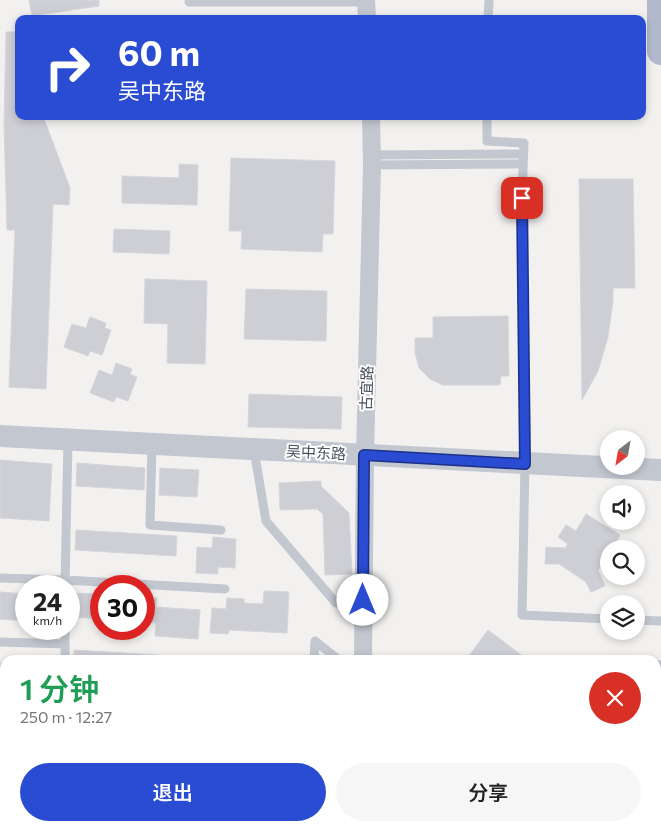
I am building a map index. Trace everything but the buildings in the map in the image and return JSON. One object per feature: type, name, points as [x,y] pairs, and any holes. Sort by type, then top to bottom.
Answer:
[{"type":"main road","points":[[660,0],[661,51]]},
{"type":"street","name":"古宜路","points":[[365,655],[364,455],[372,160],[370,120]]},
{"type":"street","name":"吴中东路","points":[[0,436],[661,470]]},
{"type":"lane","points":[[189,0],[189,2],[366,7]]},
{"type":"lane","points":[[488,15],[489,1]]},
{"type":"lane","points":[[487,120],[488,140],[524,143],[525,464],[522,615],[600,619]]},
{"type":"lane","points":[[372,160],[523,154]]},
{"type":"lane","points":[[372,160],[523,164]]},
{"type":"lane","points":[[65,575],[68,440]]},
{"type":"lane","points":[[152,444],[150,525],[221,530]]},
{"type":"lane","points":[[254,449],[266,521],[336,603]]},
{"type":"lane","points":[[0,578],[15,579]]},
{"type":"lane","points":[[80,584],[225,589]]},
{"type":"lane","points":[[645,620],[661,621]]},
{"type":"lane","points":[[65,640],[65,655]]},
{"type":"lane","points":[[314,655],[314,641],[332,655]]},
{"type":"lane","points":[[0,642],[65,644]]},
{"type":"route","points":[[363,600],[364,455],[525,464],[522,198]]}]
